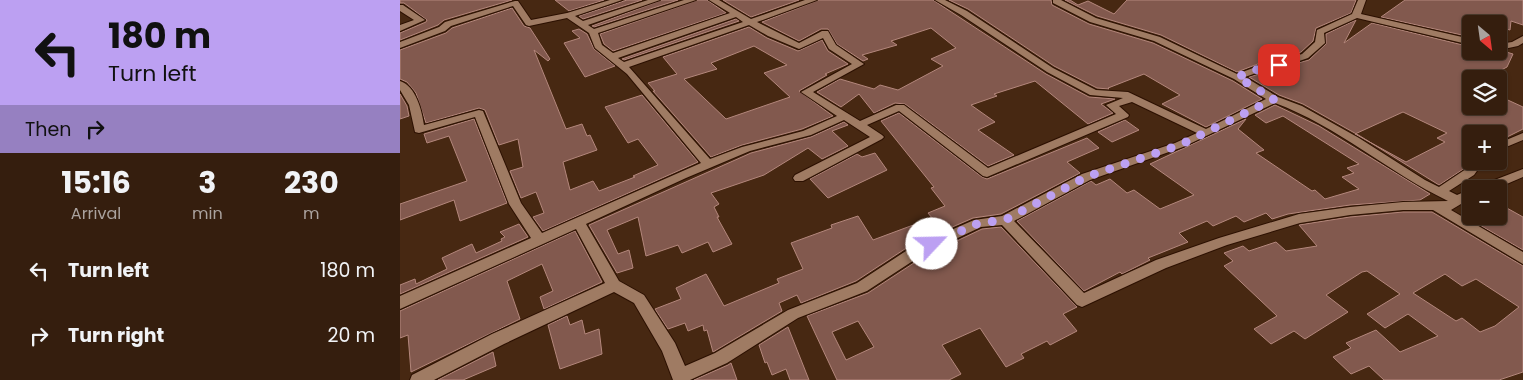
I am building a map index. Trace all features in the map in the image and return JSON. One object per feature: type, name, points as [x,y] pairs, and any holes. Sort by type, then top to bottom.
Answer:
[{"type":"street","points":[[400,45],[442,29],[448,24],[515,3],[529,23],[569,15],[618,0]]},
{"type":"street","points":[[582,24],[656,0]]},
{"type":"street","points":[[593,32],[692,0]]},
{"type":"street","points":[[713,0],[771,34],[799,46],[825,33],[832,47],[860,64],[806,92],[878,137],[799,178]]},
{"type":"street","points":[[622,66],[813,0]]},
{"type":"street","points":[[939,0],[972,18],[1050,70],[1094,93],[1124,94],[1206,133]]},
{"type":"street","points":[[1058,0],[1056,1],[1094,20],[1157,39],[1237,77],[1274,99],[1298,108],[1355,140],[1421,183],[1458,201]]},
{"type":"street","points":[[1356,15],[1362,0]]},
{"type":"street","points":[[400,6],[421,20],[400,28]]},
{"type":"street","points":[[611,57],[736,14]]},
{"type":"street","points":[[569,15],[593,32],[598,46],[630,72],[708,164]]},
{"type":"street","points":[[1237,77],[1272,64],[1279,65],[1305,56],[1320,44],[1320,32],[1356,15],[1462,40]]},
{"type":"street","points":[[400,36],[412,41]]},
{"type":"street","points":[[1508,45],[1515,44],[1523,39]]},
{"type":"street","points":[[400,84],[407,90],[416,108],[419,130],[479,113],[515,204],[539,239]]},
{"type":"street","points":[[859,125],[900,107],[987,173],[1124,115],[1111,104],[1132,98]]},
{"type":"street","points":[[578,221],[614,285],[639,299],[669,348],[681,378],[721,358],[793,314],[862,287],[917,251],[979,223],[1005,220],[1086,177],[1180,145],[1274,99]]},
{"type":"street","points":[[400,303],[578,221],[708,164],[746,149],[807,133],[845,116]]},
{"type":"street","points":[[1507,143],[1523,136]]},
{"type":"street","points":[[1439,192],[1471,170]]},
{"type":"street","points":[[1506,180],[1523,173]]},
{"type":"street","points":[[1005,220],[1082,301],[1160,264],[1224,241],[1299,219],[1350,211],[1449,206],[1462,199]]},
{"type":"street","points":[[1434,206],[1523,259]]},
{"type":"street","points":[[422,379],[498,339],[614,285]]},
{"type":"building","points":[[400,0],[512,0],[444,20],[438,25],[400,40],[400,33],[427,20],[404,3],[400,3]]},
{"type":"building","points":[[555,0],[604,0],[569,11]]},
{"type":"building","points":[[627,0],[642,0],[583,19],[579,16]]},
{"type":"building","points":[[662,0],[678,0],[594,27],[592,26]]},
{"type":"building","points":[[698,0],[707,0],[726,13],[613,51],[604,44],[600,34]]},
{"type":"building","points":[[723,0],[799,0],[751,17]]},
{"type":"building","points":[[819,0],[933,0],[1046,74],[1089,97],[1115,99],[1101,104],[1113,113],[1088,124],[1035,81],[994,94],[997,96],[971,105],[995,122],[978,130],[1014,155],[988,166],[905,104],[895,103],[874,113],[859,94],[841,107],[817,92],[840,79],[874,89],[880,85],[898,90],[943,66],[931,59],[956,48],[931,28],[891,41],[897,45],[862,55],[868,59],[863,61],[837,44],[828,29],[821,29],[799,41],[762,22]]},
{"type":"building","points":[[949,0],[1051,0],[1052,5],[1089,24],[1153,43],[1233,81],[1262,99],[1206,127],[1162,104],[1180,95],[1144,74],[1109,89],[1097,88],[1054,66],[968,9]]},
{"type":"building","points":[[1065,0],[1070,0],[1078,5],[1088,1],[1114,14],[1127,0],[1356,0],[1351,13],[1316,28],[1313,41],[1301,52],[1278,60],[1268,60],[1237,72],[1161,35],[1097,16]]},
{"type":"building","points":[[1405,0],[1523,0],[1523,25],[1511,21],[1510,30],[1508,29],[1508,15],[1462,15],[1462,35],[1381,17]]},
{"type":"building","points":[[512,8],[524,26],[530,28],[550,59],[548,61],[534,50],[566,129],[582,124],[587,136],[590,135],[597,150],[563,162],[570,190],[593,181],[599,191],[635,177],[633,176],[658,165],[638,139],[628,143],[605,107],[642,95],[698,162],[543,231],[533,217],[544,213],[536,192],[521,198],[510,171],[523,167],[518,139],[499,145],[485,110],[479,108],[426,123],[416,93],[407,82],[400,79],[400,50],[446,33],[452,28]]},
{"type":"building","points":[[736,19],[739,21],[624,60],[622,59]]},
{"type":"building","points":[[1356,20],[1344,43],[1372,23],[1462,45],[1462,60],[1508,60],[1508,52],[1513,54],[1507,67],[1501,70],[1462,70],[1462,115],[1507,115],[1507,100],[1523,107],[1523,129],[1507,137],[1507,125],[1462,125],[1462,170],[1439,185],[1370,142],[1406,162],[1445,142],[1437,138],[1447,133],[1403,112],[1356,134],[1303,104],[1279,95],[1249,77],[1309,60],[1326,44],[1326,34]]},
{"type":"building","points":[[749,27],[767,38],[798,51],[822,40],[828,51],[848,64],[825,74],[827,75],[799,91],[833,116],[802,129],[742,145],[711,157],[648,83],[677,74],[663,57]],"holes":[[[754,46],[787,65],[764,73],[790,97],[726,119],[684,79],[717,69],[711,63]]]},
{"type":"building","points":[[579,29],[587,34],[594,49],[615,66],[585,77],[564,43],[580,38],[572,31]]},
{"type":"building","points":[[400,94],[407,106],[409,116],[400,119]]},
{"type":"building","points":[[1275,105],[1319,126],[1430,194],[1420,200],[1350,205],[1288,214],[1272,219],[1266,213],[1244,222],[1236,216],[1213,226],[1207,221],[1179,233],[1188,242],[1148,258],[1150,260],[1122,274],[1120,272],[1084,291],[1017,221],[1091,181],[1096,185],[1110,179],[1127,193],[1134,190],[1160,209],[1194,195],[1150,164],[1246,119],[1238,129],[1264,150],[1256,153],[1312,191],[1315,190],[1325,199],[1359,189],[1342,177],[1354,173],[1347,168],[1359,164],[1283,116],[1266,123],[1255,115]]},
{"type":"building","points":[[899,113],[987,179],[1087,138],[1099,148],[1067,162],[1080,173],[1001,214],[973,218],[911,245],[856,281],[801,303],[797,295],[779,303],[782,311],[713,352],[707,330],[704,331],[703,325],[688,331],[685,323],[668,329],[655,309],[681,299],[676,288],[706,274],[724,306],[779,283],[777,279],[803,269],[791,243],[832,228],[831,225],[858,216],[873,240],[932,218],[928,213],[945,206],[931,188],[934,187],[881,121]]},
{"type":"building","points":[[474,119],[507,203],[460,221],[454,200],[400,220],[400,204],[467,181],[449,136],[427,143],[424,134]]},
{"type":"building","points":[[1125,120],[1139,130],[1112,142],[1098,132]]},
{"type":"building","points":[[844,122],[848,125],[832,131],[848,146],[822,159],[808,148],[764,175],[711,193],[719,204],[714,207],[719,217],[717,217],[732,244],[713,252],[708,242],[682,253],[678,245],[646,256],[638,217],[607,230],[618,254],[629,250],[633,268],[617,273],[589,225],[751,153],[811,137]]},
{"type":"building","points":[[875,153],[887,170],[828,198],[810,179],[857,154],[862,157]]},
{"type":"building","points":[[1507,208],[1523,217],[1523,250],[1480,225],[1507,225]]},
{"type":"building","points":[[1403,212],[1432,212],[1523,266],[1523,372],[1499,380],[1384,380],[1369,366],[1351,374],[1333,357],[1351,348],[1346,343],[1376,330],[1400,352],[1438,336],[1408,314],[1385,328],[1367,314],[1400,294],[1367,271],[1362,272],[1326,295],[1348,312],[1305,339],[1294,331],[1271,344],[1254,329],[1277,316],[1224,266],[1233,261],[1224,253],[1243,246],[1249,251],[1276,242],[1286,251],[1317,246],[1299,225],[1350,217]],"holes":[[[1445,274],[1462,286],[1476,279],[1519,307],[1495,326],[1480,332],[1462,318],[1456,321],[1413,293]]]},
{"type":"building","points":[[519,224],[528,237],[400,294],[400,285],[415,279],[416,284],[447,269],[442,258],[472,244],[476,253],[502,241],[501,239],[505,237],[500,232]]},
{"type":"building","points":[[1001,227],[1077,307],[1063,314],[1077,331],[1050,345],[1047,341],[1021,354],[1024,358],[1006,367],[980,328],[942,345],[961,374],[949,380],[837,380],[807,316],[868,293],[923,257],[982,229]],"holes":[[[858,321],[874,347],[846,360],[832,332]]]},
{"type":"building","points":[[575,231],[602,282],[544,309],[540,297],[553,291],[542,264],[507,281],[520,319],[411,372],[408,335],[400,338],[400,311]]},
{"type":"building","points":[[567,316],[570,325],[582,320],[585,334],[599,329],[602,354],[560,369],[548,325]]},
{"type":"building","points":[[788,327],[809,380],[790,380],[786,369],[772,375],[767,362],[765,363],[759,345]]},
{"type":"building","points":[[493,352],[496,366],[463,380],[438,380]]},
{"type":"building","points":[[731,363],[737,380],[694,380],[728,365]]},
{"type":"route","points":[[932,244],[979,223],[1005,220],[1086,177],[1180,145],[1274,99],[1237,77],[1272,64],[1279,65]]}]
